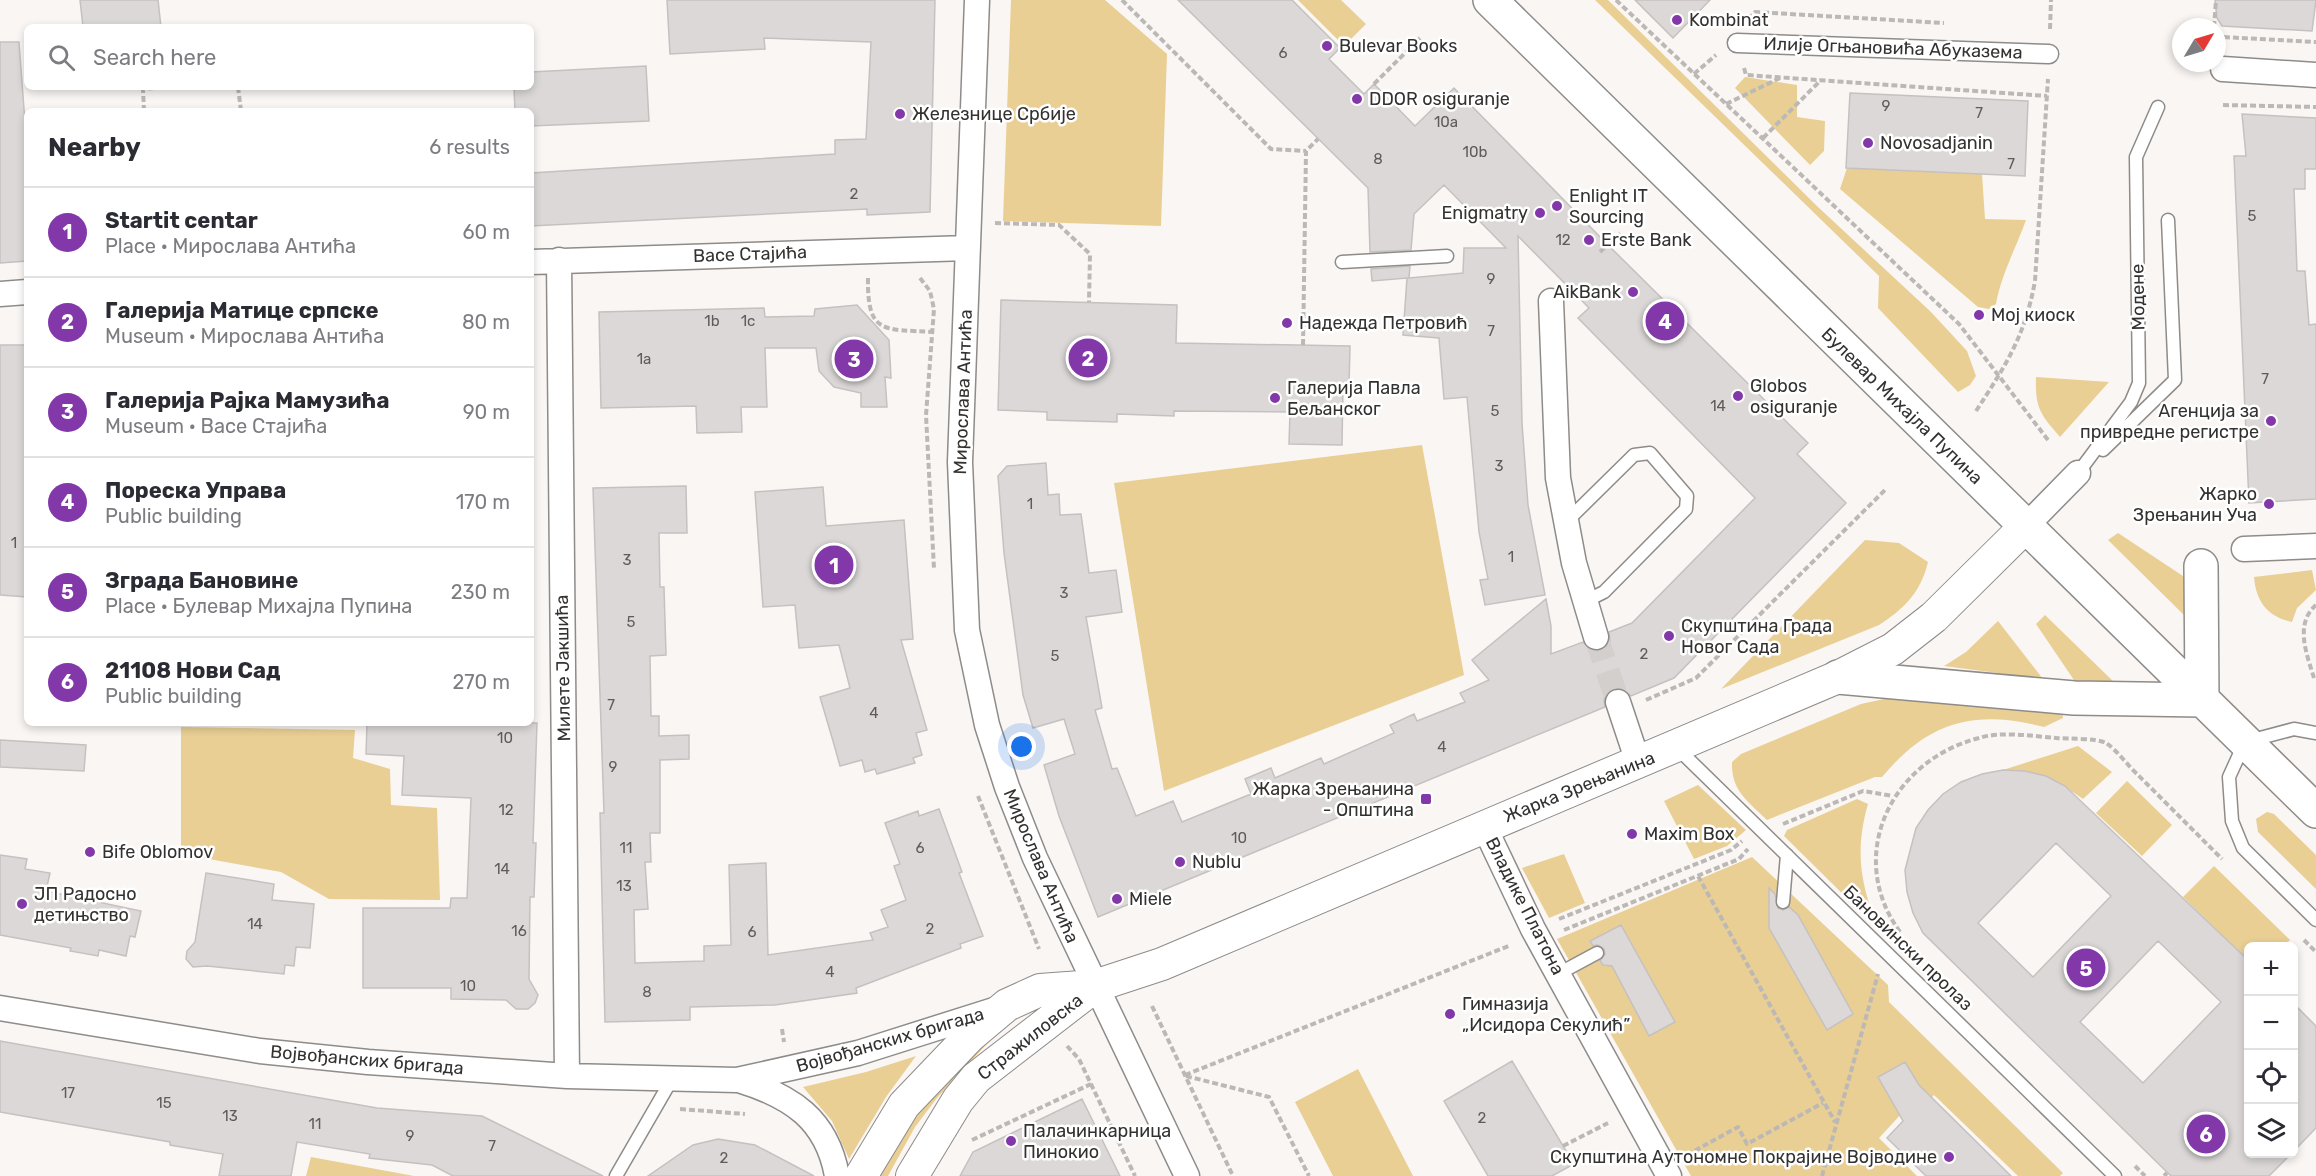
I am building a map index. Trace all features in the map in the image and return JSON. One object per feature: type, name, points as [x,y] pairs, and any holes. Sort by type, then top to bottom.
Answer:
[{"type":"main road","name":"Булевар Михајла Пупина","points":[[1490,0],[2316,811]]},
{"type":"main road","points":[[1838,677],[2074,698],[2202,700],[2201,566]]},
{"type":"street","name":"Мирослава Антића","points":[[977,0],[960,462],[967,630],[981,704],[1007,787],[1035,858],[1187,1176]]},
{"type":"street","name":"Илије Огњановића Абуказема","points":[[1737,43],[2049,54]]},
{"type":"street","points":[[2226,69],[2316,75]]},
{"type":"street","name":"Васе Стајића","points":[[534,262],[968,248]]},
{"type":"street","name":"Милете Јакшића","points":[[559,260],[567,1076]]},
{"type":"street","points":[[0,294],[24,292]]},
{"type":"street","points":[[1551,301],[1558,478],[1584,602],[1596,637]]},
{"type":"street","name":"Модене","points":[[2025,527],[2078,473]]},
{"type":"street","name":"Жарка Зрењанина","points":[[1095,986],[1162,964],[1838,677],[1893,649],[1934,617],[2025,527]]},
{"type":"street","points":[[2244,549],[2316,546]]},
{"type":"street","points":[[1628,703],[1638,762]]},
{"type":"street","name":"Владике Платона","points":[[1484,826],[1509,884],[1667,1172]]},
{"type":"street","name":"Стражиловска","points":[[861,1176],[904,1105],[970,1036],[1007,1005],[1040,990],[1095,986]]},
{"type":"street","name":"Стражиловска","points":[[912,1176],[958,1100],[976,1078],[1095,986]]},
{"type":"street","name":"Војвођанских бригада","points":[[736,1080],[858,1053],[1007,1005]]},
{"type":"street","name":"Војвођанских бригада","points":[[0,1008],[260,1051],[368,1062],[567,1076],[736,1080],[768,1089],[802,1110],[832,1151],[837,1176]]},
{"type":"lane","name":"Модене","points":[[2078,473],[2130,402],[2139,383],[2136,157],[2158,107]]},
{"type":"lane","name":"Модене","points":[[2078,473],[2175,380],[2168,220]]},
{"type":"lane","points":[[1342,262],[1447,256]]},
{"type":"lane","points":[[1566,522],[1634,455],[1650,453],[1687,496],[1686,509],[1604,592],[1584,602]]},
{"type":"lane","points":[[2316,733],[2294,729],[2245,742],[2229,777],[2232,821],[2243,848],[2316,920]]},
{"type":"lane","name":"Бановински пролаз","points":[[1676,747],[2115,1176]]},
{"type":"lane","points":[[1783,902],[1787,855]]},
{"type":"lane","points":[[1558,974],[1596,954]]},
{"type":"lane","points":[[616,1176],[672,1078]]},
{"type":"path","points":[[1122,0],[1271,149],[1306,151]]},
{"type":"path","points":[[1616,0],[1959,324],[2048,440]]},
{"type":"path","points":[[1976,411],[2017,346],[2030,310],[2036,281],[2050,0]]},
{"type":"path","points":[[2215,18],[2216,0]]},
{"type":"path","points":[[2226,37],[2316,42]]},
{"type":"path","points":[[1374,84],[1420,38]]},
{"type":"path","points":[[1737,43],[1746,75],[2047,96]]},
{"type":"path","points":[[1694,74],[1707,60]]},
{"type":"path","points":[[1726,104],[1783,77]]},
{"type":"path","points":[[1763,138],[1822,80]]},
{"type":"path","points":[[143,90],[144,108]]},
{"type":"path","points":[[238,90],[241,108]]},
{"type":"path","points":[[2223,105],[2316,107]]},
{"type":"path","points":[[1303,345],[1306,151],[1318,139]]},
{"type":"path","points":[[970,222],[1059,225],[1090,254],[1089,302]]},
{"type":"path","points":[[1600,252],[1620,233]]},
{"type":"path","points":[[868,269],[869,308],[874,322],[888,329],[933,332]]},
{"type":"path","points":[[918,275],[930,291],[934,309],[926,442],[934,571]]},
{"type":"path","points":[[1628,703],[1696,678],[1885,490]]},
{"type":"path","points":[[2314,678],[2303,643],[2306,619],[2316,605]]},
{"type":"path","points":[[1904,938],[1883,905],[1877,877],[1876,849],[1882,823],[1893,796],[1919,769],[1949,748],[1981,737],[2029,735],[2105,743],[2223,860]]},
{"type":"path","points":[[976,790],[1039,949]]},
{"type":"path","points":[[1533,929],[1731,850],[1759,827]]},
{"type":"path","points":[[1698,876],[1835,1122]]},
{"type":"path","points":[[2299,936],[2316,952]]},
{"type":"path","points":[[1724,941],[1731,937]]},
{"type":"path","points":[[1822,1176],[1884,950]]},
{"type":"path","points":[[1152,1006],[1233,1176]]},
{"type":"path","points":[[1065,1044],[1079,1059],[1135,1176]]},
{"type":"path","points":[[1185,1075],[1269,1097],[1309,1176]]},
{"type":"path","points":[[969,1142],[1091,1084]]},
{"type":"path","points":[[1667,1172],[1738,1127],[1747,1144],[1823,1103]]},
{"type":"path","points":[[1563,1146],[1611,1121]]},
{"type":"path","points":[[2128,1160],[2145,1176]]},
{"type":"shaded area","points":[[1011,0],[1105,0],[1167,54],[1161,226],[1003,221]]},
{"type":"shaded area","points":[[1298,0],[1341,0],[1366,24],[1344,46]]},
{"type":"shaded area","points":[[1595,0],[1608,0],[1818,207],[1931,312],[1967,351],[1976,376],[1970,385],[1958,392],[1878,308],[1879,276]]},
{"type":"shaded area","points":[[1745,77],[1797,85],[1797,117],[1825,121],[1824,151],[1810,165],[1735,88]]},
{"type":"shaded area","points":[[1847,168],[1982,174],[1985,219],[2026,220],[2005,272],[1996,304],[1989,309],[1978,307],[1840,189]]},
{"type":"shaded area","points":[[2036,377],[2109,382],[2060,437],[2040,410]]},
{"type":"shaded area","points":[[1422,445],[1464,675],[1164,791],[1114,483]]},
{"type":"shaded area","points":[[2118,533],[2186,578],[2187,618],[2108,540]]},
{"type":"shaded area","points":[[1865,540],[1899,543],[1928,562],[1921,582],[1904,606],[1879,625],[1721,689]]},
{"type":"shaded area","points":[[2312,570],[2316,590],[2297,608],[2292,622],[2270,612],[2257,594],[2254,577]]},
{"type":"shaded area","points":[[2045,615],[2117,685],[2076,683],[2036,624]]},
{"type":"shaded area","points":[[1998,621],[2043,679],[1944,666],[1966,652]]},
{"type":"shaded area","points":[[1893,697],[2062,710],[2063,718],[2044,727],[1996,719],[1954,724],[1917,743],[1882,777],[1875,777],[1767,820],[1742,795],[1732,772],[1732,762],[1741,754],[1861,704]]},
{"type":"shaded area","points":[[181,727],[355,730],[353,758],[390,769],[391,805],[437,808],[440,900],[329,899],[281,872],[181,854]]},
{"type":"shaded area","points":[[2078,746],[2112,772],[2083,799],[2045,778],[2025,772],[2003,770]]},
{"type":"shaded area","points":[[2127,781],[2172,825],[2142,856],[2096,813]]},
{"type":"shaded area","points":[[1698,785],[1746,830],[1727,846],[1694,859],[1664,801]]},
{"type":"shaded area","points":[[1857,799],[1868,804],[1862,829],[1861,866],[1869,903],[1862,913],[1784,836],[1787,830]]},
{"type":"shaded area","points":[[2267,812],[2274,814],[2316,855],[2316,889],[2258,832],[2256,819]]},
{"type":"shaded area","points":[[1564,854],[1585,903],[1549,918],[1522,868]]},
{"type":"shaded area","points":[[1752,857],[1888,985],[1889,1002],[2063,1173],[2060,1176],[2018,1176],[1934,1095],[1911,1120],[1903,1112],[1879,1138],[1917,1176],[1691,1176],[1557,939]]},
{"type":"shaded area","points":[[2214,866],[2290,940],[2288,942],[2244,942],[2244,956],[2183,897]]},
{"type":"shaded area","points":[[996,1034],[937,1098],[915,1127],[888,1176],[878,1176],[903,1135],[930,1099],[959,1066]]},
{"type":"shaded area","points":[[916,1056],[886,1097],[849,1159],[832,1121],[803,1087],[866,1072]]},
{"type":"shaded area","points":[[1358,1069],[1413,1176],[1333,1176],[1295,1102]]},
{"type":"shaded area","points":[[311,1157],[414,1176],[306,1176]]},
{"type":"building","points":[[80,0],[158,0],[161,24],[83,24]]},
{"type":"building","name":"Железнице Србије","points":[[667,0],[935,0],[930,212],[867,215],[867,209],[534,226],[534,173],[835,154],[835,140],[866,139],[871,42],[764,38],[765,49],[670,54]]},
{"type":"building","points":[[1178,0],[1292,0],[1340,48],[1329,59],[1364,94],[1374,84],[1415,126],[1454,88],[1608,245],[1808,443],[1797,454],[1846,503],[1674,678],[1631,696],[1621,688],[1613,689],[1604,699],[1605,707],[1098,917],[1059,816],[1044,765],[1075,754],[1064,719],[1033,728],[1023,695],[1004,553],[998,476],[1007,466],[1046,463],[1048,495],[1059,494],[1060,515],[1081,514],[1089,573],[1116,570],[1122,612],[1086,617],[1102,708],[1095,710],[1112,769],[1117,768],[1136,816],[1173,801],[1182,822],[1251,794],[1245,779],[1271,768],[1275,778],[1321,758],[1324,764],[1394,733],[1390,725],[1414,714],[1417,721],[1465,702],[1460,693],[1489,680],[1472,660],[1546,599],[1551,626],[1551,654],[1583,642],[1592,651],[1601,650],[1610,641],[1609,632],[1632,623],[1755,498],[1578,318],[1589,308],[1518,236],[1522,423],[1528,505],[1545,595],[1485,605],[1480,580],[1488,579],[1479,532],[1467,397],[1444,399],[1439,338],[1403,335],[1407,278],[1372,281],[1371,269],[1410,266],[1409,278],[1463,273],[1464,248],[1506,248],[1444,185],[1414,214],[1411,250],[1370,252],[1368,188]]},
{"type":"building","points":[[1635,0],[1710,0],[1673,38]]},
{"type":"building","points":[[2215,0],[2316,0],[2312,31],[2226,26],[2226,18],[2217,18]]},
{"type":"building","points":[[0,42],[19,42],[24,109],[24,261],[0,263]]},
{"type":"building","points":[[646,66],[649,121],[534,126],[534,108],[515,108],[514,90],[534,90],[534,72]]},
{"type":"building","points":[[1850,93],[2028,101],[2025,176],[1846,168]]},
{"type":"building","points":[[2242,114],[2316,118],[2316,169],[2305,169],[2305,189],[2294,189],[2297,271],[2305,271],[2309,325],[2316,324],[2316,499],[2249,503],[2234,156],[2246,156]]},
{"type":"building","points":[[1001,300],[1177,305],[1176,343],[1350,346],[1349,385],[1343,385],[1342,445],[1289,444],[1290,412],[1174,411],[1174,416],[1117,414],[1117,422],[1047,420],[1047,412],[998,410]]},
{"type":"building","points":[[857,305],[889,340],[891,378],[885,377],[887,407],[861,407],[861,393],[834,387],[819,371],[816,348],[765,348],[767,407],[741,407],[742,432],[697,433],[696,406],[601,408],[599,312],[764,308],[765,317],[814,316],[815,309]]},
{"type":"building","points":[[0,345],[24,345],[24,597],[0,595]]},
{"type":"building","points":[[686,486],[687,533],[659,533],[660,587],[664,587],[666,655],[650,656],[651,716],[659,716],[659,736],[689,735],[689,759],[660,760],[660,833],[650,833],[651,862],[645,862],[648,909],[634,910],[635,963],[704,961],[704,946],[731,945],[729,865],[766,863],[768,955],[873,940],[870,933],[888,927],[881,910],[906,900],[894,866],[900,864],[885,823],[918,811],[919,816],[939,809],[962,872],[959,873],[983,936],[960,944],[961,948],[856,988],[857,993],[775,1005],[690,1007],[690,1020],[605,1022],[600,813],[604,813],[593,488]]},
{"type":"building","points":[[823,487],[826,526],[904,520],[913,639],[901,640],[927,730],[916,733],[922,755],[913,758],[915,763],[877,774],[875,769],[865,772],[862,760],[840,766],[820,697],[850,688],[839,645],[799,648],[795,605],[763,607],[755,492]]},
{"type":"building","points":[[534,723],[537,723],[533,843],[536,843],[534,897],[530,897],[529,979],[538,995],[535,1003],[528,1009],[516,1009],[506,1000],[451,999],[451,988],[363,988],[363,908],[450,908],[451,898],[467,898],[471,798],[402,795],[404,756],[366,754],[367,726],[534,726]]},
{"type":"building","points":[[0,740],[86,745],[84,771],[0,767]]},
{"type":"building","points":[[2003,770],[2025,771],[2046,776],[2065,786],[2244,956],[2244,1158],[2287,1158],[2269,1176],[2171,1176],[1923,933],[1913,913],[1907,892],[1905,870],[1916,828],[1943,794],[1961,782],[1982,774]],"holes":[[[2056,843],[2111,896],[2033,977],[1978,923]],[[2158,941],[2221,1002],[2143,1083],[2080,1022]]]},
{"type":"building","points":[[0,855],[27,859],[25,869],[50,873],[46,891],[141,911],[135,937],[130,936],[126,956],[99,950],[98,956],[70,951],[71,948],[0,935]]},
{"type":"building","points":[[206,873],[274,884],[272,900],[314,904],[310,948],[296,947],[294,966],[285,965],[284,974],[207,966],[193,967],[186,959],[187,951],[195,942]]},
{"type":"building","points":[[1769,888],[1775,894],[1778,908],[1783,910],[1789,907],[1798,915],[1853,1014],[1827,1030],[1769,928]]},
{"type":"building","points":[[1621,925],[1675,1022],[1649,1036],[1612,966],[1603,965],[1600,961],[1605,954],[1604,949],[1598,945],[1593,946],[1590,941]]},
{"type":"building","points":[[2298,1008],[2316,1026],[2316,1128],[2298,1147]]},
{"type":"building","points":[[0,1041],[377,1108],[482,1116],[603,1176],[453,1176],[432,1165],[369,1158],[370,1154],[297,1142],[291,1176],[219,1176],[223,1154],[170,1145],[170,1142],[0,1112]]},
{"type":"building","points":[[1512,1061],[1574,1164],[1552,1176],[1488,1176],[1444,1101]]},
{"type":"building","name":"Скупштина Аутономне Покрајине Војводине","points":[[1905,1062],[1919,1085],[2011,1176],[1926,1176],[1887,1138],[1903,1121],[1878,1077]]},
{"type":"building","points":[[1082,1099],[1120,1176],[960,1176],[973,1152]]},
{"type":"building","points":[[718,1139],[755,1145],[814,1176],[648,1176],[693,1145]]},
{"type":"tunnel","points":[[1596,637],[1618,702]]},
{"type":"place","name":"Kombinat","points":[[1677,20]]},
{"type":"place","name":"Bulevar Books","points":[[1327,46]]},
{"type":"place","name":"DDOR osiguranje","points":[[1357,99]]},
{"type":"place","name":"Железнице Србије","points":[[900,114]]},
{"type":"place","name":"Novosadjanin","points":[[1868,143]]},
{"type":"place","name":"Enlight IT Sourcing","points":[[1557,206]]},
{"type":"place","name":"Enigmatry","points":[[1540,213]]},
{"type":"place","name":"Erste Bank","points":[[1589,240]]},
{"type":"place","name":"AikBank","points":[[1633,292]]},
{"type":"place","name":"Мој киоск","points":[[1979,315]]},
{"type":"place","name":"Пореска Управа","points":[[1665,321]]},
{"type":"place","name":"Надежда Петровић","points":[[1287,323]]},
{"type":"place","name":"Галерија Матице српске","points":[[1088,358]]},
{"type":"place","name":"Галерија Рајка Мамузића","points":[[854,359]]},
{"type":"place","name":"Globos osiguranje","points":[[1738,396]]},
{"type":"place","name":"Галерија Павла Бељанског","points":[[1275,398]]},
{"type":"place","name":"Агенција за привредне регистре","points":[[2271,421]]},
{"type":"place","name":"Жарко Зрењанин Уча","points":[[2269,504]]},
{"type":"place","name":"Startit centar","points":[[834,565]]},
{"type":"place","name":"Скупштина Града Новог Сада","points":[[1669,636]]},
{"type":"place","name":"Жарка Зрењанина - Општина","points":[[1426,799]]},
{"type":"place","name":"Maxim Box","points":[[1632,834]]},
{"type":"place","name":"Bife Oblomov","points":[[90,852]]},
{"type":"place","name":"Nublu","points":[[1180,862]]},
{"type":"place","name":"Miele","points":[[1117,899]]},
{"type":"place","name":"ЈП Радосно детињство","points":[[22,904]]},
{"type":"place","name":"Зграда Бановине","points":[[2086,968]]},
{"type":"place","name":"Гимназија „Исидора Секулић”","points":[[1450,1014]]},
{"type":"place","name":"21108 Нови Сад","points":[[2206,1134]]},
{"type":"place","name":"Палачинкарница Пинокио","points":[[1011,1141]]},
{"type":"place","name":"Скупштина Аутономне Покрајине Војводине","points":[[1949,1157]]}]
